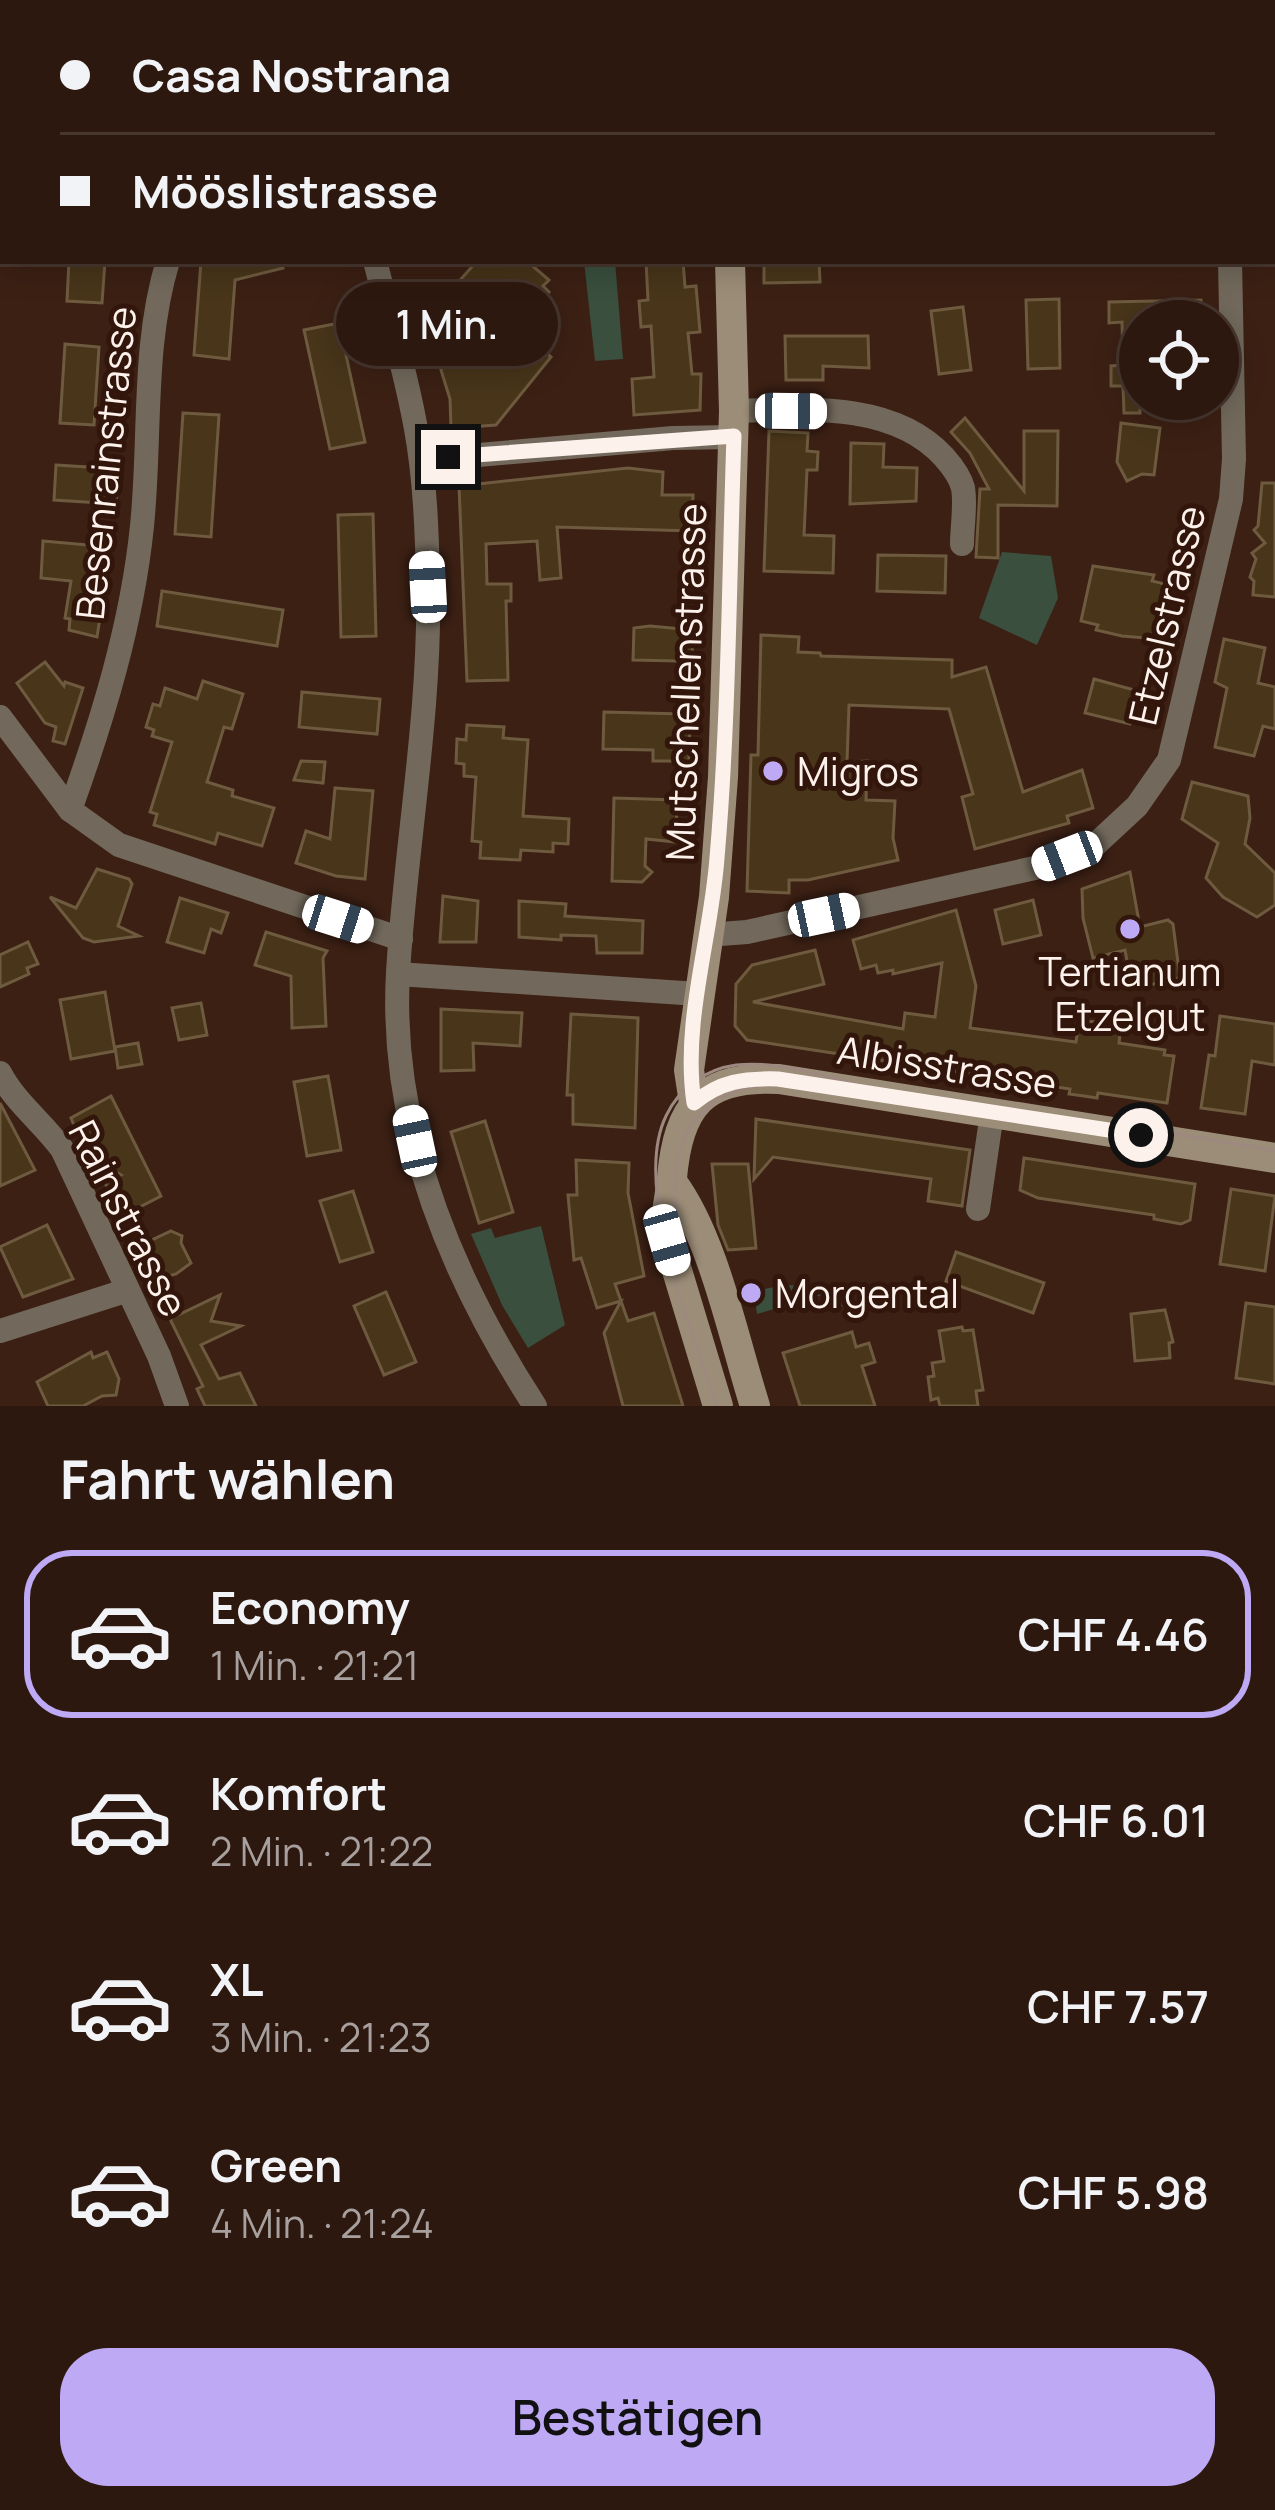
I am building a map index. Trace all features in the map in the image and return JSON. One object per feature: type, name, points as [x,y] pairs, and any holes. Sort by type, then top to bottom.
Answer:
[{"type":"main road","name":"Mutschellenstrasse","points":[[694,1103],[689,1070],[723,777],[734,424],[730,264]]},
{"type":"main road","name":"Albisstrasse","points":[[694,1103],[724,1084],[756,1078],[1275,1158]]},
{"type":"main road","points":[[694,1103],[677,1136],[665,1234],[718,1406]]},
{"type":"main road","points":[[672,1182],[685,1198],[698,1230],[755,1406]]},
{"type":"street","name":"Besenrainstrasse","points":[[70,810],[114,675],[134,579],[142,525],[153,345],[168,264]]},
{"type":"street","points":[[376,264],[421,460],[428,587],[398,974],[400,1052],[421,1173],[481,1317],[535,1406]]},
{"type":"street","name":"Etzelstrasse","points":[[707,934],[747,932],[1039,867],[1096,845],[1137,806],[1169,760],[1231,499],[1230,264]]},
{"type":"street","points":[[421,460],[673,438],[734,424],[838,411],[879,418],[931,442],[955,469],[963,489],[962,544]]},
{"type":"street","points":[[0,717],[70,810],[119,845],[401,939]]},
{"type":"street","points":[[398,974],[698,994]]},
{"type":"street","name":"Rainstrasse","points":[[3,1087],[42,1122],[62,1148],[177,1406]]},
{"type":"street","points":[[978,1209],[992,1113]]},
{"type":"street","points":[[0,1330],[125,1291]]},
{"type":"green space","points":[[584,264],[615,264],[623,359],[595,361]]},
{"type":"green space","points":[[1002,552],[1051,556],[1058,598],[1037,645],[979,618]]},
{"type":"green space","points":[[541,1226],[565,1325],[528,1348],[502,1305],[471,1234],[491,1228],[495,1238]]},
{"type":"green space","points":[[810,1286],[834,1292],[847,1305],[835,1309],[829,1293],[757,1314],[754,1291]]},
{"type":"building","points":[[69,264],[105,264],[102,303],[67,301]]},
{"type":"building","points":[[201,264],[282,264],[283,268],[235,280],[229,359],[194,355]]},
{"type":"building","points":[[474,264],[530,264],[549,280],[543,286],[549,292],[540,301],[551,310],[534,331],[550,345],[544,351],[551,357],[496,425],[451,427],[450,399],[441,370],[439,304]]},
{"type":"building","points":[[646,264],[683,264],[685,287],[696,286],[700,332],[688,333],[692,374],[701,374],[700,410],[634,415],[632,379],[654,377],[651,326],[641,327],[639,301],[648,300]]},
{"type":"building","points":[[764,264],[819,264],[820,282],[764,283]]},
{"type":"building","points":[[1059,299],[1060,368],[1028,369],[1026,300]]},
{"type":"building","points":[[1109,302],[1119,302],[1119,322],[1109,323]]},
{"type":"building","points":[[963,307],[971,370],[939,374],[931,311]]},
{"type":"building","points":[[339,323],[365,442],[330,449],[304,330]]},
{"type":"building","points":[[785,336],[868,336],[869,368],[823,366],[823,380],[786,380]]},
{"type":"building","points":[[65,344],[99,347],[94,425],[60,423]]},
{"type":"building","points":[[1119,365],[1119,386],[1111,386],[1111,366]]},
{"type":"building","points":[[183,413],[219,415],[211,537],[175,534]]},
{"type":"building","points":[[965,418],[1024,491],[1024,431],[1058,431],[1057,506],[998,505],[998,558],[976,557],[980,489],[989,489],[970,453],[951,432]]},
{"type":"building","points":[[1121,423],[1160,428],[1154,475],[1127,481],[1117,462]]},
{"type":"building","points":[[769,431],[808,433],[807,451],[818,452],[817,470],[807,470],[804,535],[834,536],[833,573],[764,571]]},
{"type":"building","points":[[851,443],[884,444],[883,467],[917,468],[916,501],[850,504]]},
{"type":"building","points":[[56,465],[119,469],[116,504],[54,500]]},
{"type":"building","points":[[628,468],[663,472],[662,495],[693,495],[692,531],[557,527],[561,578],[540,580],[537,541],[486,544],[487,584],[511,584],[511,601],[506,601],[508,680],[467,681],[459,486]]},
{"type":"building","points":[[1262,483],[1275,483],[1275,597],[1253,595],[1250,577],[1256,559],[1252,553],[1265,543],[1254,530]]},
{"type":"building","points":[[373,514],[376,636],[341,637],[338,515]]},
{"type":"building","points":[[43,541],[111,547],[97,637],[69,630],[70,619],[65,618],[71,581],[41,578]]},
{"type":"building","points":[[878,555],[946,556],[945,593],[877,591]]},
{"type":"building","points":[[1093,566],[1154,575],[1152,581],[1169,585],[1157,639],[1096,630],[1098,625],[1081,621]]},
{"type":"building","points":[[162,591],[283,610],[277,646],[157,626]]},
{"type":"building","points":[[634,628],[693,630],[692,657],[633,660]]},
{"type":"building","points":[[761,635],[799,637],[798,652],[821,656],[952,660],[952,677],[986,667],[1023,792],[1082,770],[1093,808],[1067,816],[1069,823],[975,849],[962,797],[973,794],[949,709],[849,705],[847,762],[867,761],[866,800],[895,801],[893,838],[898,860],[789,880],[789,893],[747,891]]},
{"type":"building","points":[[1224,639],[1265,648],[1258,683],[1275,687],[1275,729],[1263,726],[1254,756],[1215,747],[1227,688],[1215,682]]},
{"type":"building","points":[[45,662],[64,686],[65,682],[83,688],[65,744],[53,741],[56,727],[45,723],[17,683]]},
{"type":"building","points":[[1094,679],[1138,691],[1130,724],[1085,713]]},
{"type":"building","points":[[203,681],[243,694],[232,729],[224,727],[207,782],[233,790],[232,796],[274,808],[262,846],[218,833],[215,844],[154,825],[157,814],[150,812],[172,742],[152,736],[154,730],[146,727],[153,704],[160,706],[165,688],[197,699]]},
{"type":"building","points":[[302,692],[380,699],[377,734],[299,727]]},
{"type":"building","points":[[604,712],[683,714],[690,722],[689,761],[653,761],[653,750],[603,749]]},
{"type":"building","points":[[467,725],[504,727],[503,738],[528,740],[523,816],[569,819],[568,844],[553,843],[553,852],[521,850],[520,860],[480,858],[481,842],[472,841],[476,777],[464,776],[464,764],[456,763],[457,739],[466,740]]},
{"type":"building","points":[[301,761],[325,762],[323,783],[294,780]]},
{"type":"building","points":[[1192,782],[1248,796],[1245,844],[1275,873],[1275,905],[1257,917],[1223,897],[1206,878],[1218,843],[1182,819]]},
{"type":"building","points":[[335,788],[373,791],[365,879],[336,876],[296,863],[306,831],[330,839]]},
{"type":"building","points":[[614,798],[677,800],[676,842],[646,839],[645,866],[652,872],[642,882],[612,881]]},
{"type":"building","points":[[97,869],[129,879],[132,884],[118,926],[139,936],[94,942],[83,938],[50,897],[76,908]]},
{"type":"building","name":"Tertianum Etzelgut","points":[[1130,872],[1140,927],[1168,920],[1173,924],[1180,978],[1132,989],[1125,950],[1093,958],[1082,889]]},
{"type":"building","points":[[443,896],[478,901],[476,942],[440,942]]},
{"type":"building","points":[[180,898],[228,913],[221,933],[211,929],[204,953],[167,942]]},
{"type":"building","points":[[1033,900],[1041,935],[1003,944],[995,910]]},
{"type":"building","points":[[519,901],[566,904],[565,916],[643,921],[642,953],[597,953],[596,936],[519,937]]},
{"type":"building","points":[[956,910],[976,986],[970,1028],[1076,1042],[1079,1021],[1122,1019],[1119,1043],[1165,1050],[1164,1055],[1174,1056],[1167,1103],[1098,1093],[1097,1098],[1069,1094],[1070,1089],[747,1040],[735,1026],[736,984],[752,965],[815,950],[824,984],[753,1002],[903,1029],[905,1013],[935,1017],[942,963],[893,974],[893,970],[878,973],[876,965],[861,969],[853,940]]},
{"type":"building","points":[[266,932],[327,951],[323,958],[326,1026],[292,1028],[291,976],[255,965]]},
{"type":"building","points":[[28,942],[38,964],[27,968],[29,974],[0,987],[0,955]]},
{"type":"building","points":[[105,992],[115,1051],[71,1059],[60,1000]]},
{"type":"building","points":[[201,1003],[207,1035],[179,1040],[172,1008]]},
{"type":"building","points":[[441,1009],[522,1013],[520,1046],[473,1043],[474,1070],[441,1071]]},
{"type":"building","points":[[571,1014],[638,1018],[635,1128],[573,1124],[573,1095],[567,1095]]},
{"type":"building","points":[[1220,1016],[1275,1024],[1275,1065],[1252,1061],[1245,1114],[1201,1108]]},
{"type":"building","points":[[138,1043],[142,1064],[118,1068],[115,1047]]},
{"type":"building","points":[[328,1076],[341,1150],[307,1156],[294,1082]]},
{"type":"building","points":[[111,1096],[161,1196],[122,1216],[105,1183],[121,1175],[86,1154],[71,1118]]},
{"type":"building","points":[[0,1103],[35,1170],[0,1186]]},
{"type":"building","points":[[756,1119],[970,1150],[962,1206],[928,1201],[931,1179],[773,1157],[754,1179]]},
{"type":"building","points":[[485,1121],[513,1212],[479,1223],[451,1132]]},
{"type":"building","points":[[1024,1158],[1195,1184],[1190,1220],[1181,1224],[1154,1219],[1154,1215],[1038,1198],[1020,1190]]},
{"type":"building","points":[[576,1160],[629,1163],[628,1193],[644,1276],[615,1284],[621,1301],[597,1308],[581,1258],[574,1260],[568,1195],[577,1195]]},
{"type":"building","points":[[712,1164],[748,1164],[756,1248],[728,1250],[718,1225]]},
{"type":"building","points":[[1231,1189],[1275,1196],[1265,1271],[1220,1264]]},
{"type":"building","points":[[353,1191],[373,1252],[340,1262],[320,1201]]},
{"type":"building","points":[[47,1225],[73,1279],[23,1297],[0,1247]]},
{"type":"building","points":[[171,1231],[182,1236],[191,1263],[158,1279],[137,1247]]},
{"type":"building","points":[[956,1252],[1044,1283],[1033,1313],[946,1281]]},
{"type":"building","points":[[386,1292],[416,1362],[384,1375],[354,1306]]},
{"type":"building","points":[[220,1295],[211,1321],[241,1326],[201,1345],[219,1379],[240,1373],[256,1406],[205,1406],[197,1389],[203,1386],[170,1319]]},
{"type":"building","points":[[621,1301],[628,1321],[654,1313],[683,1406],[623,1406],[604,1333]]},
{"type":"building","points":[[1246,1303],[1275,1307],[1275,1384],[1236,1378]]},
{"type":"building","points":[[1165,1310],[1173,1342],[1169,1343],[1170,1358],[1135,1361],[1131,1314]]},
{"type":"building","points":[[973,1330],[983,1390],[976,1391],[978,1406],[940,1406],[938,1398],[931,1400],[928,1377],[934,1376],[932,1363],[944,1361],[939,1331]]},
{"type":"building","points":[[852,1332],[856,1347],[869,1343],[875,1362],[862,1366],[875,1406],[800,1406],[783,1353]]},
{"type":"building","points":[[91,1352],[93,1358],[107,1352],[119,1379],[116,1395],[83,1406],[48,1406],[37,1382]]},
{"type":"tram line","points":[[717,1406],[670,1261],[656,1181],[657,1146],[666,1116],[686,1089],[714,1071],[736,1065],[776,1066],[897,1094],[1275,1151]]},
{"type":"tram line","points":[[679,1223],[677,1164],[684,1138],[697,1118],[715,1101],[738,1090],[798,1087]]},
{"type":"place","name":"Migros","points":[[773,771]]},
{"type":"place","name":"Tertianum Etzelgut","points":[[1130,929]]},
{"type":"place","name":"Morgental","points":[[751,1293]]},
{"type":"route","points":[[448,457],[734,436],[723,777],[714,897],[689,1065],[694,1103],[738,1079],[778,1079],[1141,1135]]}]
